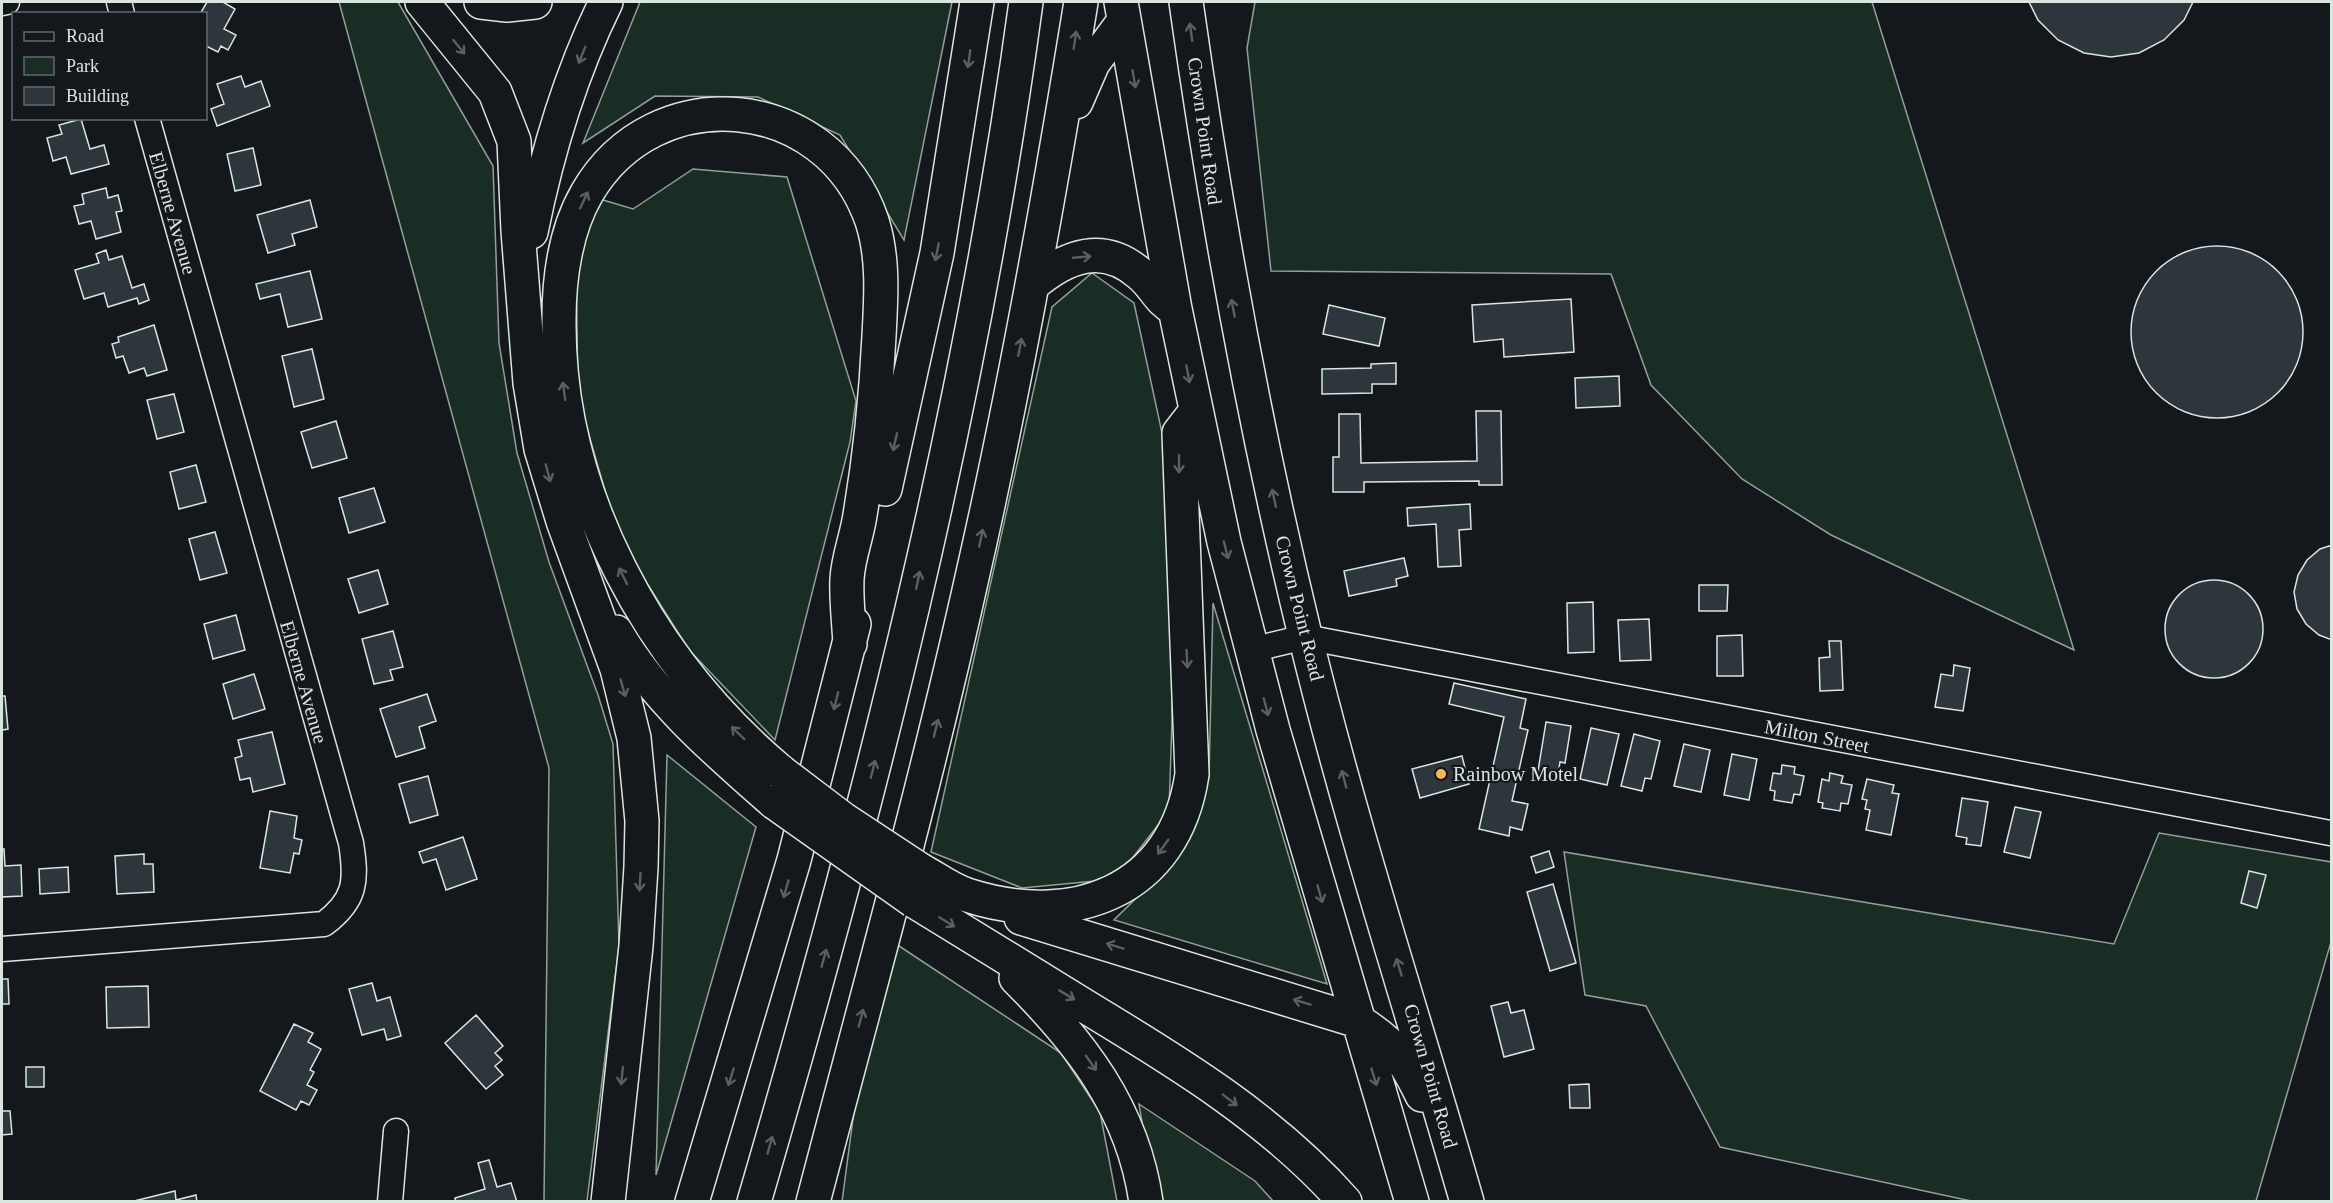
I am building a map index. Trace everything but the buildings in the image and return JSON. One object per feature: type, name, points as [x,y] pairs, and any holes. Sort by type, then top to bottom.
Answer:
[{"type":"highway","points":[[422,2],[495,92],[508,122],[516,160],[518,231],[530,383],[541,449],[562,521],[583,574],[627,703],[634,738],[642,820],[636,946],[608,1202]]},
{"type":"highway","points":[[481,2],[507,5],[535,2]]},
{"type":"highway","points":[[525,312],[530,238],[544,170],[578,64],[606,2]]},
{"type":"highway","points":[[692,1202],[791,871],[850,644],[937,253],[977,2]]},
{"type":"highway","points":[[754,1202],[833,927],[914,602],[947,449],[994,207],[1026,2]]},
{"type":"highway","points":[[813,1202],[951,669],[994,478],[1055,160],[1081,2]]},
{"type":"highway","name":"Crown Point Road","points":[[1186,2],[1231,295],[1305,637],[1358,829],[1465,1193]]},
{"type":"highway","points":[[1055,160],[1093,63],[1123,11]]},
{"type":"highway","points":[[1123,11],[1175,309],[1251,650],[1412,1202]]},
{"type":"highway","points":[[778,787],[757,752],[708,702],[646,618],[608,545],[568,417],[559,339],[559,306],[562,273],[576,219],[586,194],[623,148],[669,122],[694,116],[740,114],[790,127],[830,155],[860,194],[872,220],[881,272],[876,403],[859,523],[847,576],[850,644]]},
{"type":"highway","points":[[1032,285],[1054,267],[1070,259],[1102,257],[1129,266],[1141,274],[1161,301],[1175,309]]},
{"type":"highway","points":[[918,886],[964,894],[997,903],[1039,909],[1072,906],[1095,900],[1121,888],[1143,871],[1165,845],[1181,818],[1190,788],[1192,767],[1179,433],[1196,411]]},
{"type":"highway","points":[[583,574],[628,652],[660,692],[700,734],[778,787],[867,836],[981,943],[1068,1033],[1094,1067],[1115,1102],[1132,1140],[1146,1202]]},
{"type":"highway","points":[[964,894],[1018,917],[1358,1021],[1390,1043],[1408,1065],[1465,1193]]},
{"type":"highway","points":[[981,943],[1152,1046],[1205,1082],[1288,1146],[1345,1202]]},
{"type":"highway","points":[[830,1202],[846,1075]]},
{"type":"street","points":[[2,3],[7,2]]},
{"type":"street","name":"Elberne Avenue","points":[[2,949],[324,924],[342,910],[351,893],[356,870],[351,843],[148,120]]},
{"type":"street","points":[[1251,650],[1305,637]]},
{"type":"street","name":"Milton Street","points":[[1305,637],[2330,833]]},
{"type":"street","points":[[390,1202],[396,1131]]},
{"type":"green space","points":[[339,2],[398,2],[493,166],[499,343],[517,453],[549,562],[598,695],[613,744],[619,946],[587,1201],[544,1201],[549,768]]},
{"type":"green space","points":[[640,2],[952,2],[904,240],[840,135],[758,97],[655,96],[583,143]]},
{"type":"green space","points":[[1255,2],[1872,2],[2074,650],[1831,535],[1742,479],[1651,385],[1611,274],[1271,271],[1247,48]]},
{"type":"green space","points":[[693,169],[787,177],[856,401],[850,442],[775,740],[689,650],[619,539],[578,397],[576,254],[593,197],[633,209]]},
{"type":"green space","points":[[1092,273],[1134,303],[1170,470],[1172,720],[1169,811],[1116,879],[1022,888],[931,852],[1052,307]]},
{"type":"green space","points":[[1213,603],[1327,984],[1114,920],[1176,859],[1209,777]]},
{"type":"green space","points":[[667,755],[756,827],[656,1175]]},
{"type":"green space","points":[[2159,833],[2331,862],[2331,942],[2256,1201],[1971,1201],[1720,1147],[1646,1006],[1585,995],[1564,852],[2114,944]]},
{"type":"green space","points":[[896,944],[1061,1053],[1100,1112],[1117,1201],[842,1202],[854,1111]]},
{"type":"green space","points":[[1139,1104],[1255,1181],[1273,1201],[1155,1201]]},
{"type":"place","name":"Rainbow Motel","points":[[1441,774]]}]
